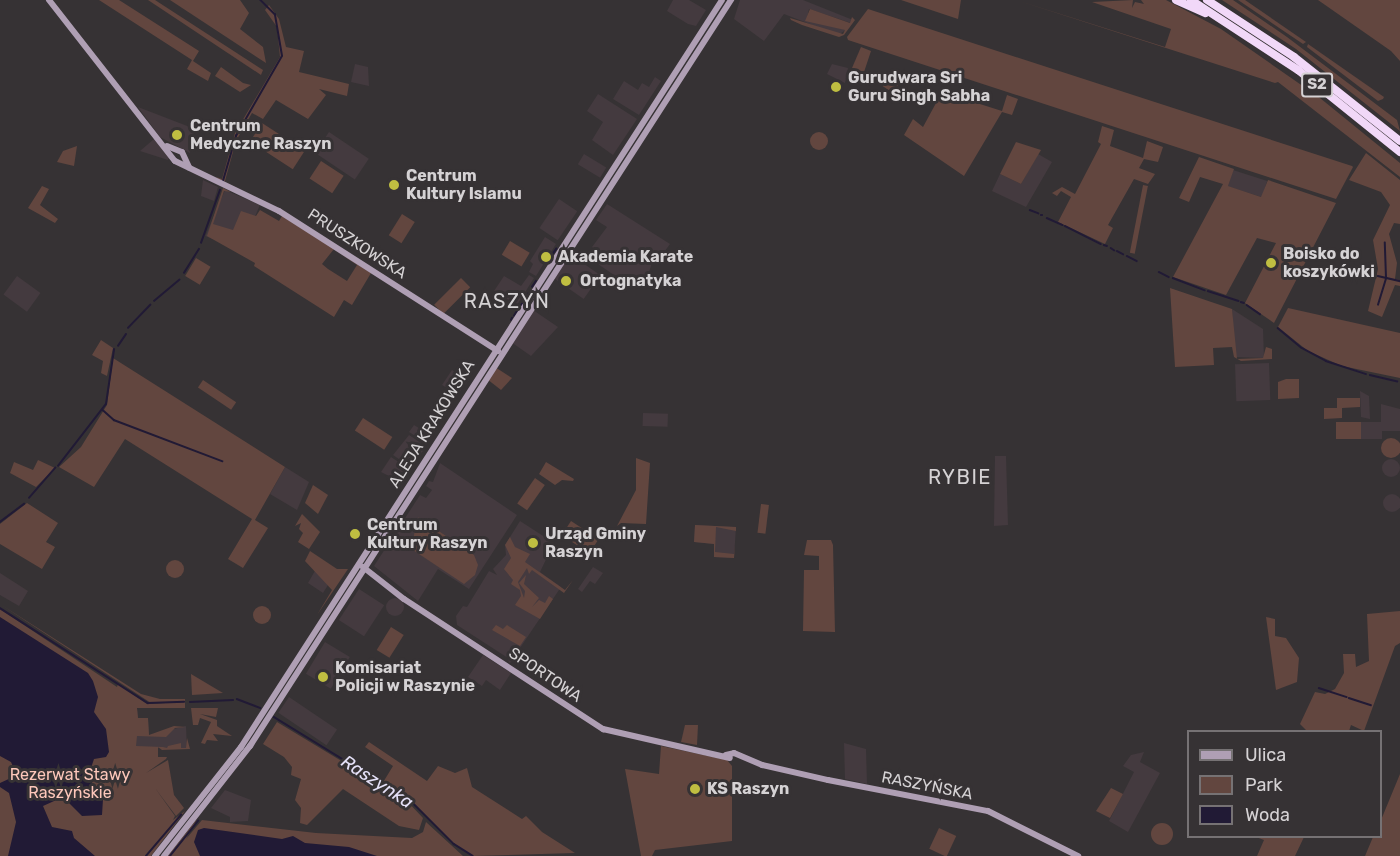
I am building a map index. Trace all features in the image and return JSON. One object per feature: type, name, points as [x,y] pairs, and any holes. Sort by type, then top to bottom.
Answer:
[{"type":"highway","points":[[1176,0],[1230,24]]},
{"type":"highway","name":"S2","points":[[1191,0],[1230,24],[1319,86],[1400,152]]},
{"type":"highway","name":"S2","points":[[1207,0],[1242,22],[1341,93],[1400,141]]},
{"type":"highway","points":[[1216,0],[1242,22]]},
{"type":"main road","points":[[49,0],[163,146],[181,160]]},
{"type":"main road","name":"ALEJA KRAKOWSKA","points":[[164,856],[237,764],[722,0]]},
{"type":"main road","name":"ALEJA KRAKOWSKA","points":[[498,351],[731,0]]},
{"type":"main road","points":[[174,153],[182,152],[181,160]]},
{"type":"main road","name":"PRUSZKOWSKA","points":[[181,160],[192,171],[279,210],[498,351]]},
{"type":"main road","name":"ALEJA KRAKOWSKA","points":[[155,856],[241,747],[363,563]]},
{"type":"main road","name":"SPORTOWA","points":[[363,563],[378,579],[603,729],[734,758]]},
{"type":"main road","name":"RASZYŃSKA","points":[[734,758],[988,811],[1078,856]]},
{"type":"shaded area","points":[[673,0],[689,0],[706,10],[696,26],[688,24],[667,11]]},
{"type":"shaded area","points":[[740,0],[803,0],[853,20],[851,23],[809,9],[807,18],[846,30],[838,35],[784,14],[764,41],[734,19]]},
{"type":"shaded area","points":[[355,64],[368,67],[369,86],[351,82]]},
{"type":"shaded area","points":[[832,64],[848,68],[845,83],[827,74]]},
{"type":"shaded area","points":[[655,77],[661,81],[639,115],[613,99],[624,81],[638,90],[642,83],[649,87]]},
{"type":"shaded area","points":[[598,94],[637,119],[613,155],[592,140],[603,122],[587,111]]},
{"type":"shaded area","points":[[138,107],[195,129],[190,153],[160,137]]},
{"type":"shaded area","points":[[329,132],[369,159],[355,180],[315,153]]},
{"type":"shaded area","points":[[154,139],[169,158],[168,160],[140,151]]},
{"type":"shaded area","points":[[584,154],[606,167],[600,178],[578,164]]},
{"type":"shaded area","points":[[1038,154],[1052,162],[1026,207],[992,191],[1000,174],[1021,184]]},
{"type":"shaded area","points":[[1233,170],[1267,181],[1262,197],[1228,186]]},
{"type":"shaded area","points":[[203,180],[218,187],[214,201],[201,196]]},
{"type":"shaded area","points":[[225,190],[260,205],[240,251],[205,236]]},
{"type":"shaded area","points":[[559,199],[577,211],[558,240],[539,228]]},
{"type":"shaded area","points":[[607,204],[670,244],[659,259],[654,257],[649,272],[634,289],[598,264],[603,256],[592,247],[607,227],[596,220]]},
{"type":"shaded area","points":[[545,237],[556,244],[536,276],[529,272],[533,264],[530,261]]},
{"type":"shaded area","points":[[570,254],[600,275],[584,299],[553,278]]},
{"type":"shaded area","points":[[529,275],[534,278],[517,305],[494,291],[504,276],[521,286]]},
{"type":"shaded area","points":[[17,276],[40,293],[27,312],[3,295]]},
{"type":"shaded area","points":[[1232,309],[1263,329],[1264,358],[1235,357]]},
{"type":"shaded area","points":[[533,310],[558,327],[531,356],[511,342]]},
{"type":"shaded area","points":[[1269,363],[1270,400],[1236,401],[1235,364]]},
{"type":"shaded area","points":[[452,370],[469,380],[458,394],[442,385]]},
{"type":"shaded area","points":[[1360,391],[1369,396],[1370,419],[1361,417]]},
{"type":"shaded area","points":[[1381,404],[1400,409],[1400,431],[1382,431],[1382,439],[1361,439],[1361,422],[1381,422]]},
{"type":"shaded area","points":[[643,413],[668,414],[668,427],[643,426]]},
{"type":"shaded area","points":[[426,423],[436,430],[428,444],[409,432],[414,425],[422,430]]},
{"type":"shaded area","points":[[409,435],[426,446],[412,468],[393,455]]},
{"type":"shaded area","points":[[995,456],[1006,456],[1008,525],[994,526]]},
{"type":"shaded area","points":[[391,457],[411,470],[403,483],[381,472]]},
{"type":"shaded area","points":[[1387,459],[1395,459],[1400,464],[1398,475],[1387,477],[1382,472],[1382,464]]},
{"type":"shaded area","points":[[440,463],[517,515],[469,589],[438,569],[418,601],[374,566],[420,495],[426,498],[432,490],[426,486],[429,481],[433,482]]},
{"type":"shaded area","points":[[285,467],[309,482],[297,510],[270,494]]},
{"type":"shaded area","points":[[1388,494],[1396,494],[1401,499],[1399,510],[1388,512],[1383,507],[1383,499]]},
{"type":"shaded area","points":[[520,521],[554,543],[540,572],[561,587],[520,648],[525,652],[521,658],[509,663],[508,658],[457,625],[456,616],[463,606],[467,607],[489,571],[497,575],[493,569],[506,555],[505,545]]},
{"type":"shaded area","points":[[695,525],[736,527],[734,558],[714,557],[714,544],[694,542]]},
{"type":"shaded area","points":[[593,567],[603,573],[595,584],[590,581],[582,592],[578,589]]},
{"type":"shaded area","points":[[316,569],[328,585],[323,593],[308,583]]},
{"type":"shaded area","points":[[0,573],[28,591],[19,606],[0,595]]},
{"type":"shaded area","points":[[359,589],[384,605],[364,636],[339,620]]},
{"type":"shaded area","points":[[395,598],[401,601],[404,607],[401,613],[395,616],[389,613],[386,607],[389,601]]},
{"type":"shaded area","points":[[325,642],[350,657],[331,689],[306,674]]},
{"type":"shaded area","points":[[483,655],[511,673],[500,690],[486,680],[482,686],[468,677]]},
{"type":"shaded area","points":[[289,697],[337,729],[326,745],[278,713]]},
{"type":"shaded area","points":[[137,708],[138,718],[148,718],[149,735],[186,726],[187,749],[128,747],[122,715]]},
{"type":"shaded area","points":[[844,743],[866,749],[867,784],[845,779]]},
{"type":"shaded area","points":[[1144,752],[1140,762],[1160,773],[1128,832],[1109,821],[1134,772],[1123,766],[1131,755]]},
{"type":"shaded area","points":[[225,790],[251,800],[248,821],[230,822],[230,817],[211,808]]},
{"type":"green space","points":[[99,0],[119,0],[199,51],[193,61],[211,73],[208,81],[187,69],[192,60]]},
{"type":"green space","points":[[148,0],[155,0],[263,70],[261,75]]},
{"type":"green space","points":[[170,0],[240,0],[249,13],[240,29],[263,47],[266,63]]},
{"type":"green space","points":[[901,0],[961,0],[958,19]]},
{"type":"green space","points":[[1016,0],[1165,47],[1171,29],[1092,2],[1133,0],[1132,8],[1135,2],[1144,4],[1141,0],[1166,0],[1221,29],[1320,98],[1400,163],[1400,177],[1278,82],[1275,83]]},
{"type":"green space","points":[[1222,0],[1233,0],[1287,37],[1397,120],[1400,131],[1296,49]]},
{"type":"green space","points":[[1238,0],[1245,0],[1306,42],[1303,44]]},
{"type":"green space","points":[[1318,0],[1400,0],[1400,61],[1391,51]]},
{"type":"green space","points":[[269,5],[279,19],[286,47],[304,51],[299,72],[349,84],[347,96],[319,89],[326,95],[308,119],[276,100],[263,119],[252,113],[236,141],[225,181],[221,181],[216,177],[222,179],[235,133],[280,57],[277,27],[265,10]]},
{"type":"green space","points":[[810,9],[850,23],[852,17],[855,20],[844,35],[839,37],[791,20],[790,18],[843,34],[845,30],[805,21]]},
{"type":"green space","points":[[868,9],[1353,167],[1336,199],[848,40],[847,37]]},
{"type":"green space","points":[[1308,44],[1384,97],[1383,99],[1378,101],[1307,47]]},
{"type":"green space","points":[[861,47],[871,51],[864,72],[852,68]]},
{"type":"green space","points":[[221,67],[243,83],[251,85],[240,92],[215,76]]},
{"type":"green space","points":[[878,75],[901,81],[893,93],[875,81]]},
{"type":"green space","points":[[942,92],[1002,111],[1007,95],[1018,99],[1012,115],[1002,112],[964,176],[904,135],[913,119],[923,127]]},
{"type":"green space","points":[[262,123],[305,151],[293,169],[250,141]]},
{"type":"green space","points":[[1102,126],[1114,130],[1110,146],[1143,158],[1147,141],[1163,147],[1158,162],[1144,159],[1139,168],[1155,174],[1148,184],[1134,179],[1108,225],[1113,228],[1105,244],[1058,222],[1071,197],[1061,191],[1057,196],[1052,193],[1062,187],[1075,194],[1101,144],[1098,142]]},
{"type":"green space","points":[[819,132],[825,135],[828,141],[825,147],[819,150],[813,147],[810,141],[813,135]]},
{"type":"green space","points":[[1016,142],[1041,150],[1021,184],[1000,174]]},
{"type":"green space","points":[[77,146],[74,166],[57,162],[63,151]]},
{"type":"green space","points":[[1366,153],[1400,180],[1400,224],[1394,223],[1389,234],[1397,263],[1395,279],[1400,280],[1400,286],[1395,285],[1382,317],[1368,311],[1378,269],[1373,240],[1390,205],[1381,192],[1349,180]]},
{"type":"green space","points":[[1199,157],[1234,169],[1228,186],[1261,197],[1268,180],[1336,203],[1274,323],[1245,303],[1276,243],[1257,238],[1226,295],[1173,277],[1223,184],[1200,177],[1189,202],[1179,198]]},
{"type":"green space","points":[[321,161],[344,176],[332,193],[310,179]]},
{"type":"green space","points":[[1143,185],[1148,186],[1135,254],[1130,253]]},
{"type":"green space","points":[[42,186],[49,189],[40,205],[58,219],[55,223],[28,208]]},
{"type":"green space","points":[[223,188],[231,192],[224,191],[213,224],[233,230],[241,211],[256,216],[260,210],[279,221],[282,216],[334,249],[322,264],[328,269],[347,281],[357,265],[336,251],[371,273],[352,305],[344,300],[334,317],[254,266],[255,263],[207,236]]},
{"type":"green space","points":[[402,214],[415,222],[401,243],[389,235]]},
{"type":"green space","points":[[510,241],[530,253],[521,267],[502,255]]},
{"type":"green space","points":[[196,258],[211,267],[200,285],[185,276]]},
{"type":"green space","points":[[461,278],[470,287],[443,314],[434,305]]},
{"type":"green space","points":[[1170,288],[1232,309],[1237,359],[1234,357],[1232,347],[1213,348],[1214,365],[1175,367]]},
{"type":"green space","points":[[1288,308],[1400,333],[1400,378],[1342,366],[1308,351],[1278,327]]},
{"type":"green space","points":[[101,340],[113,348],[107,376],[101,373],[103,361],[92,355]]},
{"type":"green space","points":[[1266,347],[1272,349],[1272,359],[1241,361],[1237,359],[1263,358]]},
{"type":"green space","points":[[113,358],[285,467],[255,520],[268,528],[243,568],[228,559],[252,519],[125,439],[94,487],[59,467],[81,447],[107,405]]},
{"type":"green space","points":[[495,367],[512,378],[501,390],[487,379]]},
{"type":"green space","points":[[1286,379],[1299,379],[1299,398],[1278,399],[1278,382]]},
{"type":"green space","points":[[203,380],[236,402],[231,410],[198,387]]},
{"type":"green space","points":[[1337,398],[1360,398],[1360,407],[1342,408],[1342,418],[1324,419],[1324,408],[1337,408]]},
{"type":"green space","points":[[363,418],[392,437],[384,450],[355,431]]},
{"type":"green space","points":[[1336,422],[1361,422],[1361,439],[1336,439]]},
{"type":"green space","points":[[1391,438],[1398,441],[1401,448],[1398,455],[1391,458],[1384,455],[1381,448],[1384,441]]},
{"type":"green space","points":[[636,458],[650,463],[646,524],[621,523],[617,526],[636,490]]},
{"type":"green space","points":[[38,460],[55,468],[36,487],[10,473],[14,462],[33,470]]},
{"type":"green space","points":[[546,462],[574,479],[573,481],[562,480],[555,485],[539,474]]},
{"type":"green space","points":[[535,478],[545,485],[527,510],[517,503]]},
{"type":"green space","points":[[313,485],[328,495],[318,514],[305,503]]},
{"type":"green space","points":[[27,503],[58,523],[46,542],[55,547],[42,569],[0,544],[0,524]]},
{"type":"green space","points":[[761,504],[769,505],[765,534],[757,533]]},
{"type":"green space","points":[[302,514],[320,532],[309,549],[298,542],[303,533],[299,529],[301,523],[295,526]]},
{"type":"green space","points":[[418,517],[474,555],[478,565],[475,575],[464,584],[407,546],[412,545],[415,530],[424,525]]},
{"type":"green space","points":[[571,521],[599,539],[589,553],[562,535]]},
{"type":"green space","points":[[695,525],[736,527],[736,531],[716,527],[715,552],[734,554],[735,544],[734,558],[714,557],[714,544],[694,542]]},
{"type":"green space","points":[[510,537],[515,547],[530,554],[525,562],[565,590],[573,580],[564,593],[532,570],[529,574],[527,568],[518,582],[524,598],[525,591],[519,583],[526,575],[524,584],[539,598],[532,607],[539,600],[545,603],[549,596],[553,599],[540,619],[515,605],[521,596],[520,590],[511,584],[513,580],[504,569],[511,558],[505,545]]},
{"type":"green space","points":[[807,540],[831,540],[833,545],[835,632],[803,631],[804,570],[819,570],[819,556],[804,555]]},
{"type":"green space","points":[[310,551],[337,569],[348,569],[317,615],[332,590],[305,561]]},
{"type":"green space","points":[[175,560],[181,563],[184,569],[181,575],[175,578],[169,575],[166,569],[169,563]]},
{"type":"green space","name":"Rezerwat Stawy Raszyńskie","points":[[0,604],[141,694],[160,699],[185,699],[185,708],[137,708],[138,718],[148,718],[149,735],[174,726],[186,727],[175,728],[166,737],[137,736],[136,746],[163,747],[167,748],[181,743],[181,748],[186,748],[187,738],[190,749],[162,750],[158,747],[158,757],[167,757],[146,773],[168,760],[174,795],[184,808],[176,816],[155,788],[175,816],[173,820],[185,811],[151,856],[0,856],[0,609],[117,687],[118,684],[147,704],[184,702],[151,703]]},
{"type":"green space","points":[[262,606],[268,609],[271,615],[268,621],[262,624],[256,621],[253,615],[256,609]]},
{"type":"green space","points":[[1400,611],[1400,643],[1395,646],[1364,730],[1351,725],[1349,730],[1306,730],[1300,724],[1315,692],[1325,694],[1335,689],[1344,673],[1343,654],[1355,654],[1356,667],[1369,661],[1367,614]]},
{"type":"green space","points":[[1266,617],[1275,619],[1275,636],[1286,638],[1299,658],[1297,682],[1276,690]]},
{"type":"green space","points":[[496,625],[503,629],[507,625],[526,637],[520,646],[492,630]]},
{"type":"green space","points":[[391,627],[404,635],[389,658],[377,650]]},
{"type":"green space","points":[[191,674],[223,693],[192,695]]},
{"type":"green space","points":[[191,708],[218,708],[216,717],[200,714],[217,720],[217,726],[232,736],[213,734],[218,741],[207,740],[205,744],[201,743],[211,722],[200,718],[198,725],[193,725]]},
{"type":"green space","points":[[277,722],[406,800],[423,818],[419,830],[399,826],[343,789],[307,825],[300,823],[301,808],[295,800],[301,779],[291,775],[292,767],[284,757],[263,744]]},
{"type":"green space","points":[[685,725],[698,725],[697,745],[681,742]]},
{"type":"green space","points":[[369,742],[427,781],[438,766],[455,773],[467,768],[472,787],[522,819],[526,816],[542,832],[575,853],[473,856],[454,844],[410,799],[382,784],[393,766],[365,747]]},
{"type":"green space","name":"KS Raszyn","points":[[661,746],[727,760],[732,766],[732,841],[655,850],[652,856],[641,856],[625,769],[659,774]]},
{"type":"green space","points":[[1400,774],[1400,856],[1365,856],[1373,838],[1382,838],[1382,818]]},
{"type":"green space","points":[[1111,788],[1123,794],[1110,818],[1096,811]]},
{"type":"green space","points":[[197,819],[186,839],[202,820],[316,833],[412,838],[423,832],[426,822],[463,856],[168,856]]},
{"type":"green space","points":[[1162,823],[1172,830],[1173,834],[1166,844],[1162,845],[1152,838],[1151,834],[1158,824]]},
{"type":"green space","points":[[939,828],[956,836],[947,856],[929,849]]},
{"type":"green space","points":[[1259,838],[1304,838],[1295,856],[1257,856],[1264,840]]},
{"type":"water","name":"Rezerwat Stawy Raszyńskie","points":[[0,617],[88,673],[93,681],[98,697],[94,712],[106,729],[109,752],[106,757],[94,759],[88,777],[103,799],[102,815],[82,816],[63,797],[43,806],[52,827],[72,831],[74,838],[95,856],[8,856],[16,822],[9,793],[0,787],[0,783],[13,777],[14,769],[11,762],[0,756]]},
{"type":"water","points":[[204,828],[282,839],[293,836],[305,843],[349,847],[377,856],[200,856],[194,842],[198,830]]},
{"type":"waterway","points":[[223,181],[236,136],[282,56],[275,15],[260,0]]},
{"type":"waterway","points":[[201,243],[220,190]]},
{"type":"waterway","points":[[1030,210],[1038,213]]},
{"type":"waterway","points":[[1047,218],[1063,225]]},
{"type":"waterway","points":[[1065,226],[1101,244]]},
{"type":"waterway","points":[[1378,305],[1386,278],[1385,243]]},
{"type":"waterway","points":[[184,273],[199,249]]},
{"type":"waterway","points":[[550,258],[556,249]]},
{"type":"waterway","points":[[1117,251],[1123,254]]},
{"type":"waterway","points":[[1127,256],[1137,261]]},
{"type":"waterway","points":[[1159,272],[1169,277]]},
{"type":"waterway","points":[[1378,276],[1400,281]]},
{"type":"waterway","points":[[1173,278],[1205,290]]},
{"type":"waterway","points":[[154,301],[179,280]]},
{"type":"waterway","points":[[532,287],[536,281]]},
{"type":"waterway","points":[[1208,291],[1238,301]]},
{"type":"waterway","points":[[523,301],[528,294]]},
{"type":"waterway","points":[[519,308],[522,304]]},
{"type":"waterway","points":[[128,328],[150,305]]},
{"type":"waterway","points":[[1247,305],[1260,314]]},
{"type":"waterway","points":[[514,316],[517,311]]},
{"type":"waterway","points":[[1278,328],[1301,347]]},
{"type":"waterway","points":[[118,346],[126,334]]},
{"type":"waterway","points":[[1302,348],[1326,361],[1366,374]]},
{"type":"waterway","points":[[58,466],[106,404],[114,350]]},
{"type":"waterway","points":[[1370,375],[1397,381]]},
{"type":"waterway","points":[[103,410],[114,420],[222,461]]},
{"type":"waterway","points":[[29,498],[55,468]]},
{"type":"waterway","points":[[0,522],[24,504]]},
{"type":"waterway","name":"Raszynka","points":[[0,608],[148,703],[184,702]]},
{"type":"waterway","points":[[1319,688],[1347,697]]},
{"type":"waterway","points":[[1349,698],[1371,705]]},
{"type":"waterway","name":"Raszynka","points":[[237,699],[260,708]]},
{"type":"waterway","name":"Raszynka","points":[[190,702],[233,700]]},
{"type":"waterway","name":"Raszynka","points":[[274,717],[411,801],[454,844],[473,856]]},
{"type":"waterway","points":[[146,856],[181,815]]},
{"type":"waterway","points":[[170,856],[198,821]]},
{"type":"place","name":"Gurudwara Sri Guru Singh Sabha","points":[[836,87]]},
{"type":"place","name":"Centrum Medyczne Raszyn","points":[[177,135]]},
{"type":"place","name":"Centrum Kultury Islamu","points":[[394,185]]},
{"type":"place","name":"Akademia Karate","points":[[546,257]]},
{"type":"place","name":"Boisko do koszykówki","points":[[1271,263]]},
{"type":"place","name":"Ortognatyka","points":[[566,281]]},
{"type":"place","name":"Centrum Kultury Raszyn","points":[[355,534]]},
{"type":"place","name":"Urząd Gminy Raszyn","points":[[533,543]]},
{"type":"place","name":"Komisariat Policji w Raszynie","points":[[323,677]]},
{"type":"place","name":"KS Raszyn","points":[[695,789]]},
{"type":"district","name":"RASZYN","points":[[507,301]]},
{"type":"district","name":"RYBIE","points":[[960,477]]}]
